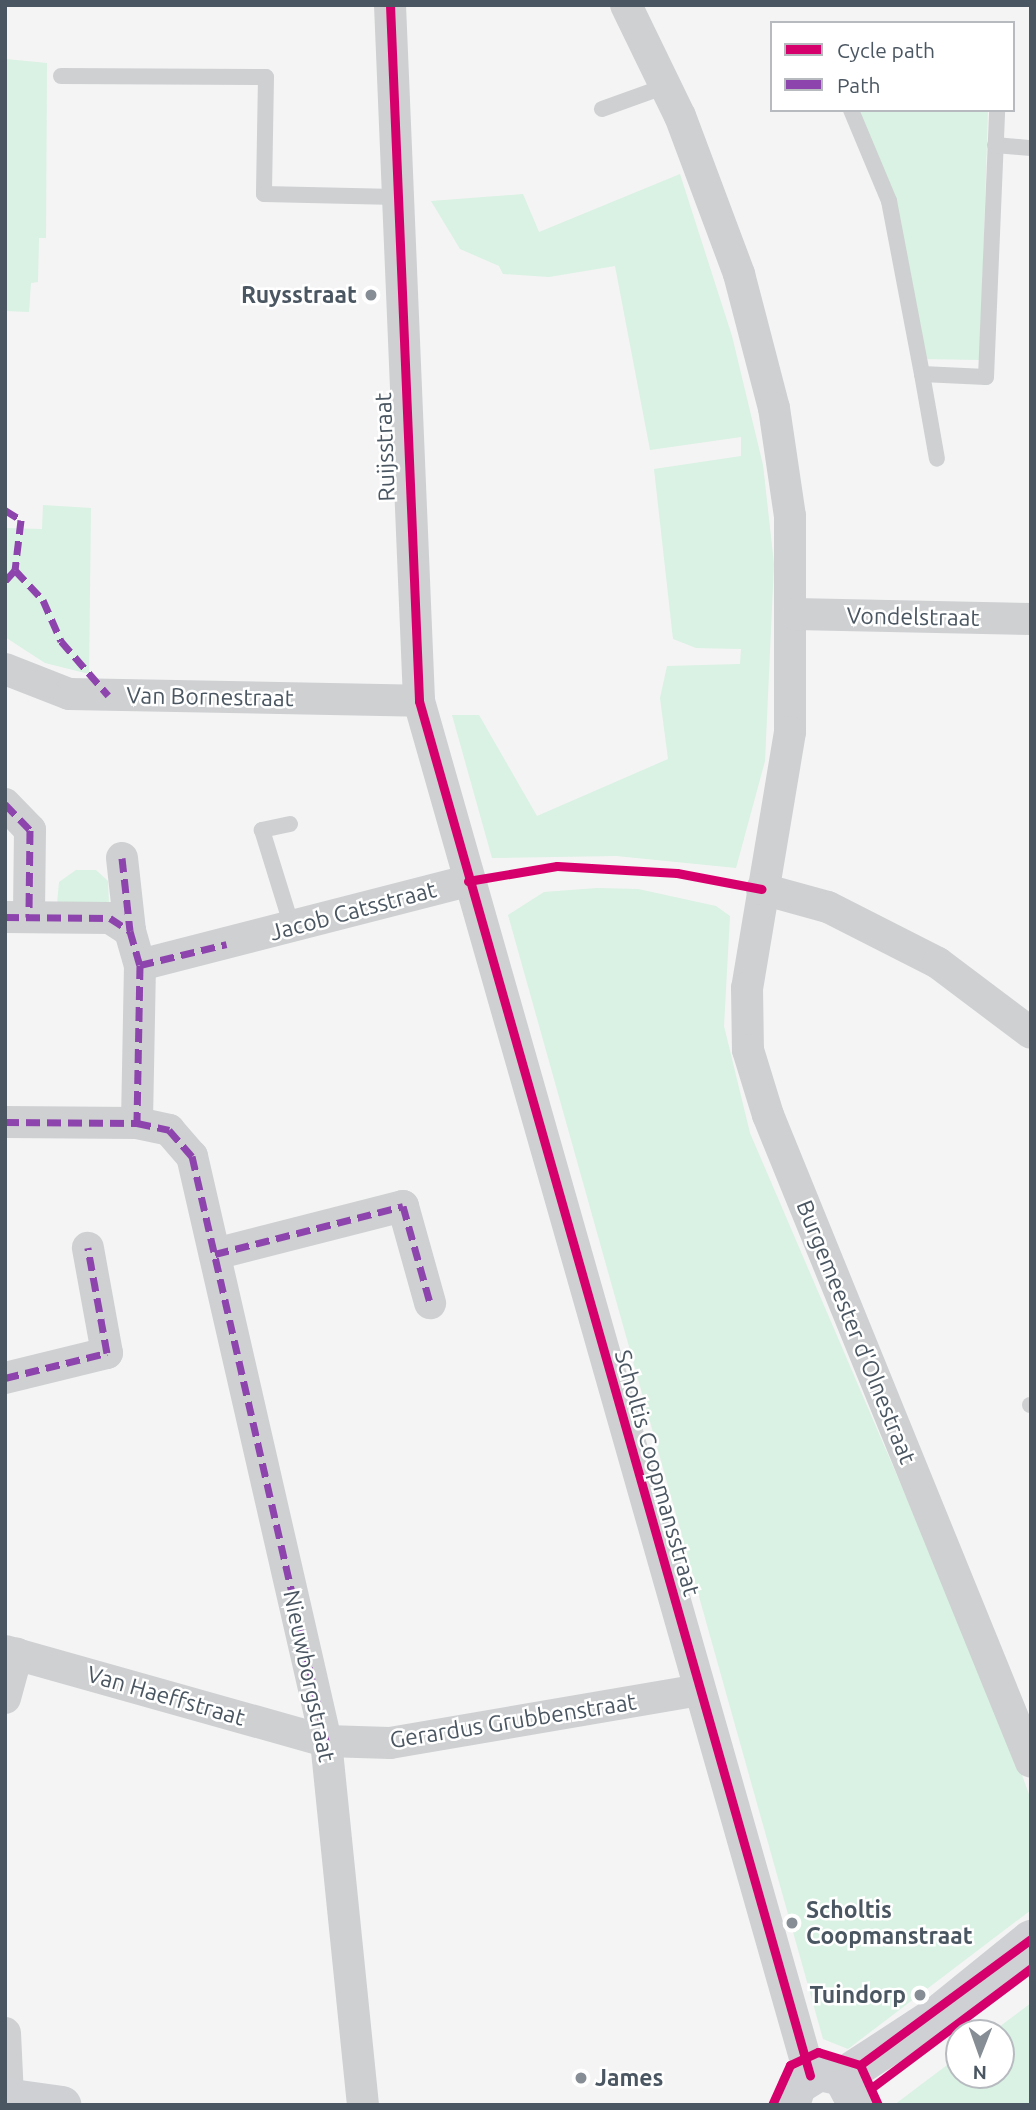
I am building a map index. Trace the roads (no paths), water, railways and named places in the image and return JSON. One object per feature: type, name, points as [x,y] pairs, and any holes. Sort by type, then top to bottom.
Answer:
[{"type":"street","name":"Ruijsstraat","points":[[390,5],[419,701],[468,881]]},
{"type":"street","name":"Burgemeester d'Olnestraat","points":[[626,5],[666,86],[739,274],[774,408],[790,516],[795,614],[790,732],[747,988],[748,1050],[768,1115],[1031,1762]]},
{"type":"street","name":"Vondelstraat","points":[[795,614],[1031,619]]},
{"type":"street","name":"Van Bornestraat","points":[[5,668],[69,694],[419,701]]},
{"type":"street","points":[[5,804],[30,830],[17,917],[110,918],[130,931]]},
{"type":"street","points":[[122,858],[130,931],[140,965],[137,1123]]},
{"type":"street","name":"Jacob Catsstraat","points":[[140,965],[468,881]]},
{"type":"street","name":"Scholtis Coopmansstraat","points":[[468,881],[819,2095]]},
{"type":"street","points":[[762,889],[828,907],[938,963],[1031,1033]]},
{"type":"street","name":"Nieuwborgstraat","points":[[5,1122],[137,1123],[169,1130],[192,1156],[326,1741],[363,2105]]},
{"type":"street","points":[[215,1254],[403,1206],[430,1303]]},
{"type":"street","points":[[5,1378],[107,1353],[88,1248]]},
{"type":"street","points":[[5,1698],[11,1652]]},
{"type":"street","name":"Van Haeffstraat","points":[[11,1652],[326,1741]]},
{"type":"street","name":"Gerardus Grubbenstraat","points":[[326,1741],[390,1743],[700,1690]]},
{"type":"street","points":[[819,2095],[937,2015],[1031,1939]]},
{"type":"street","points":[[819,2095],[1031,1968]]},
{"type":"street","points":[[5,2033],[7,2097],[62,2105]]},
{"type":"lane","points":[[61,76],[266,77],[264,194],[396,197]]},
{"type":"lane","points":[[602,109],[666,86]]},
{"type":"lane","points":[[852,112],[890,201],[937,458]]},
{"type":"lane","points":[[922,374],[986,377],[997,112]]},
{"type":"lane","points":[[995,145],[1031,148]]},
{"type":"lane","points":[[290,824],[262,830],[292,927]]},
{"type":"place","name":"Ruysstraat","points":[[371,295]]},
{"type":"place","name":"Scholtis Coopmanstraat","points":[[792,1923]]},
{"type":"place","name":"Tuindorp","points":[[920,1995]]},
{"type":"place","name":"James","points":[[581,2078]]}]
